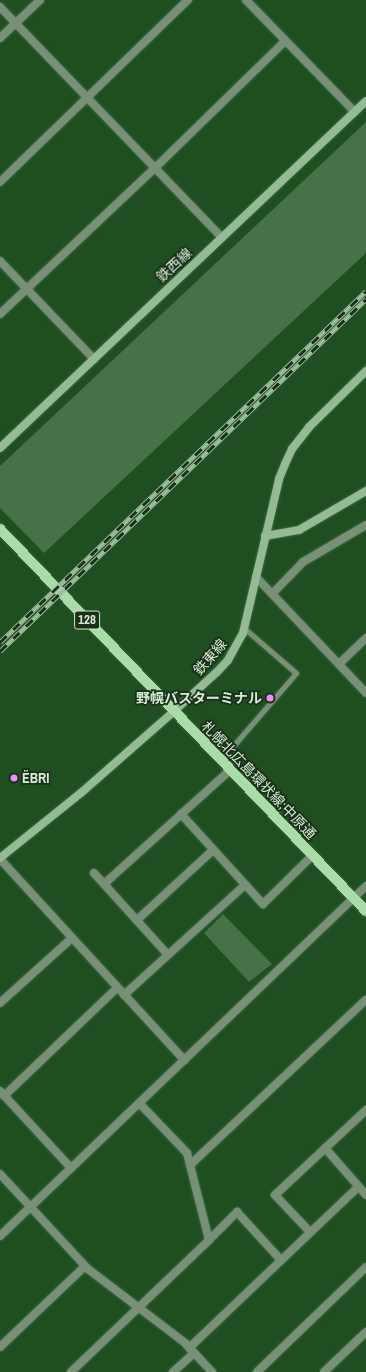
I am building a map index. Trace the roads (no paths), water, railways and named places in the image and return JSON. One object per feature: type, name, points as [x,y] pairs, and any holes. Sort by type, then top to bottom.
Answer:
[{"type":"main road","name":"札幌北広島環状線;中原通","points":[[0,529],[173,712],[366,911]]},
{"type":"street","points":[[0,38],[40,0]]},
{"type":"street","points":[[0,182],[86,97],[188,0]]},
{"type":"street","points":[[246,0],[354,112]]},
{"type":"street","points":[[0,7],[222,238]]},
{"type":"street","points":[[0,314],[155,168],[285,41]]},
{"type":"street","name":"鉄西線","points":[[0,448],[366,102]]},
{"type":"street","points":[[0,261],[94,359]]},
{"type":"street","name":"鉄東線","points":[[0,858],[82,792],[173,712],[228,660],[237,647],[244,628],[279,479],[292,449],[309,426],[366,371]]},
{"type":"street","points":[[265,536],[299,530],[366,491]]},
{"type":"street","points":[[272,594],[303,562],[366,525]]},
{"type":"street","points":[[256,577],[366,692]]},
{"type":"street","points":[[339,664],[366,638]]},
{"type":"street","points":[[104,884],[230,770]]},
{"type":"street","points":[[180,814],[263,904],[312,856]]},
{"type":"street","points":[[137,920],[213,850]]},
{"type":"street","points":[[0,858],[184,1060]]},
{"type":"street","points":[[94,873],[168,955]]},
{"type":"street","points":[[124,995],[245,885]]},
{"type":"street","points":[[0,1236],[366,886]]},
{"type":"street","points":[[0,1003],[72,938]]},
{"type":"street","points":[[71,1168],[2,1093],[118,988]]},
{"type":"street","points":[[190,1165],[366,1000]]},
{"type":"street","points":[[139,1103],[187,1153],[209,1240]]},
{"type":"street","points":[[310,1232],[275,1195],[366,1110]]},
{"type":"street","points":[[324,1148],[366,1195]]},
{"type":"street","points":[[0,1174],[85,1266],[191,1350],[212,1372]]},
{"type":"street","points":[[173,1372],[191,1350],[281,1260],[358,1187]]},
{"type":"street","points":[[71,1372],[237,1212],[281,1260]]},
{"type":"street","points":[[0,1347],[85,1266]]},
{"type":"street","points":[[257,1372],[366,1267]]},
{"type":"street","points":[[324,1372],[366,1332]]},
{"type":"lane","points":[[221,761],[296,673],[244,628]]},
{"type":"railway","points":[[0,642],[366,291]]},
{"type":"railway","points":[[0,651],[366,299]]},
{"type":"place","name":"野幌バスターミナル","points":[[270,698]]},
{"type":"place","name":"ËBRI","points":[[14,778]]}]
